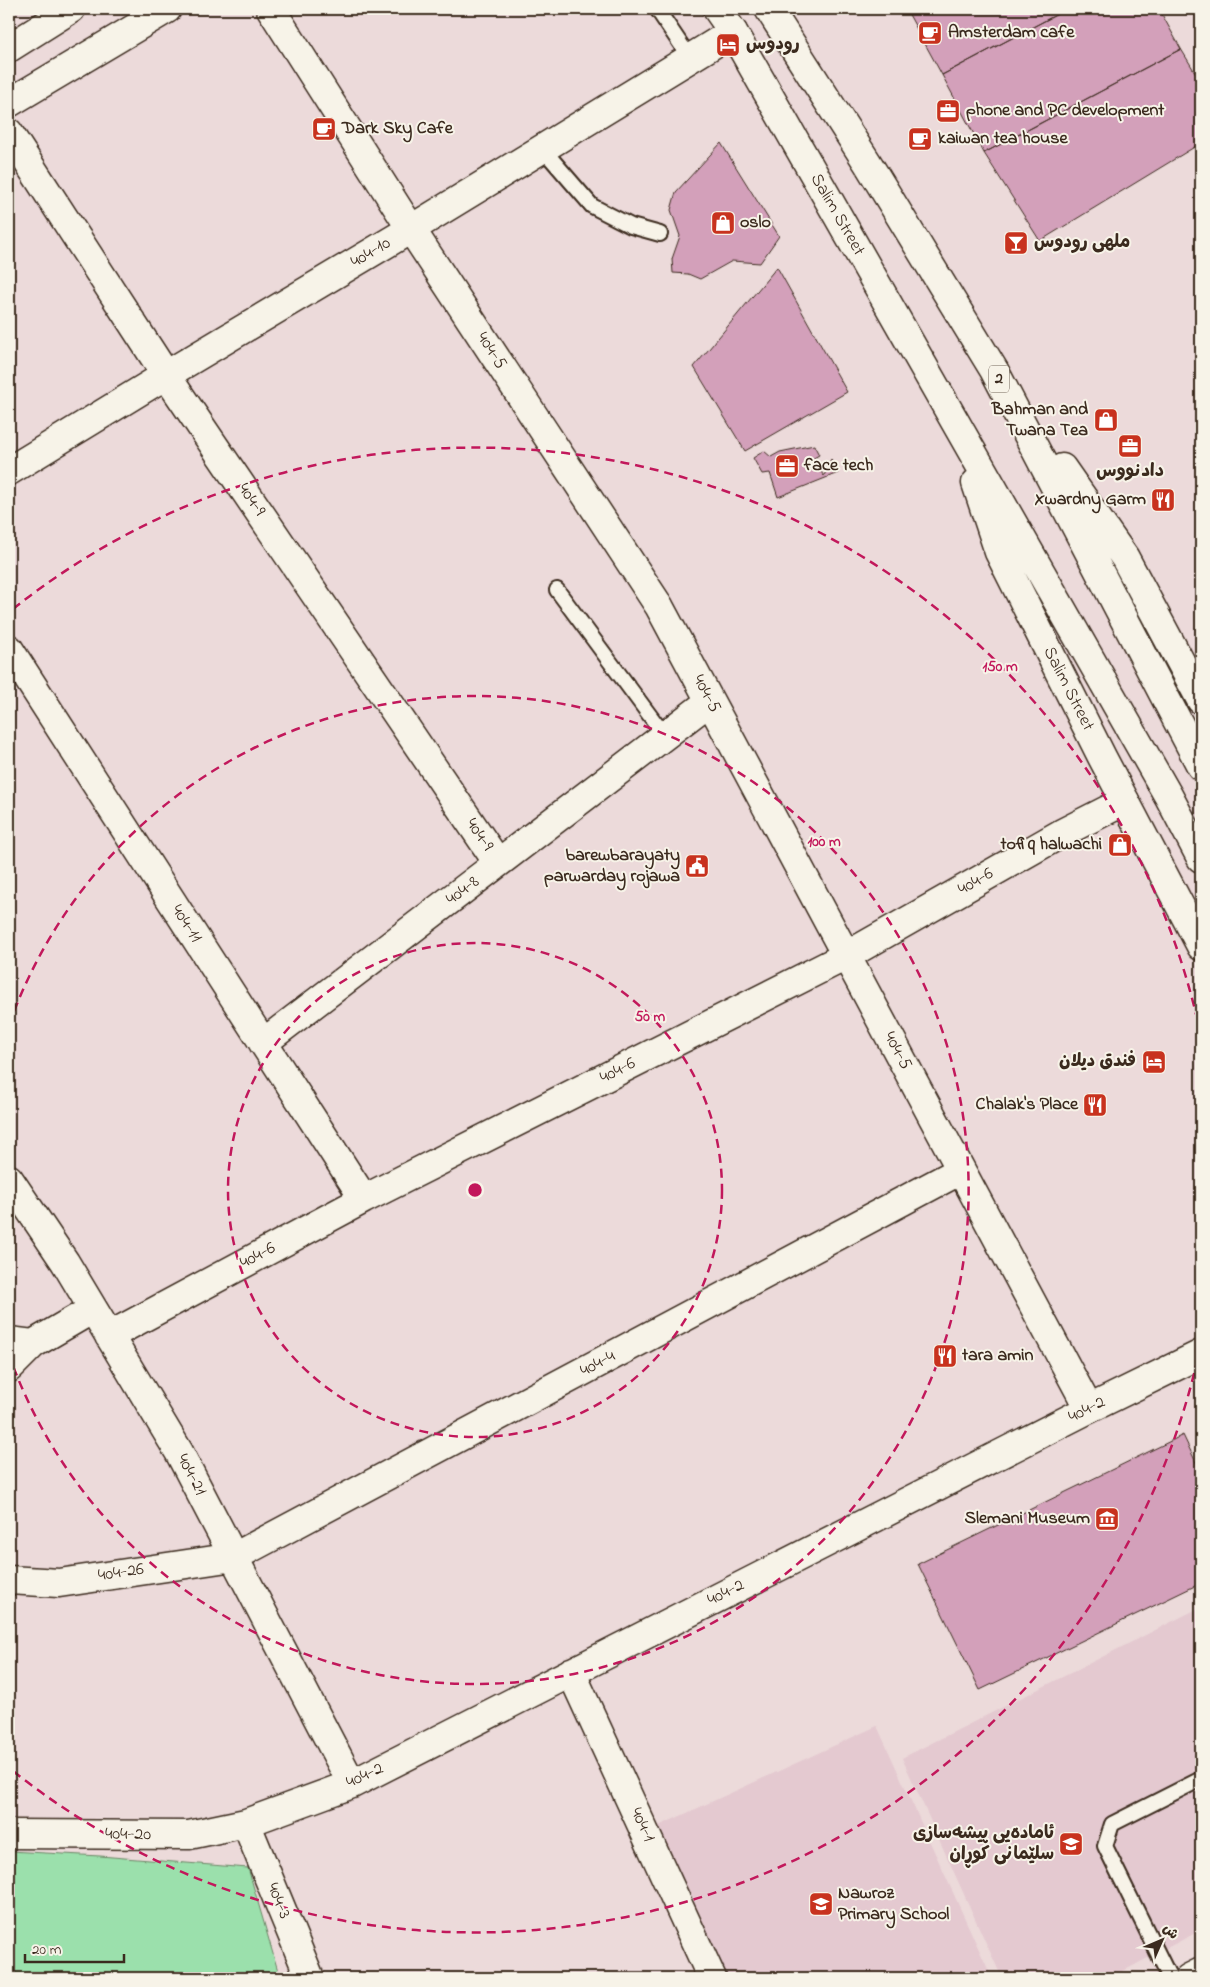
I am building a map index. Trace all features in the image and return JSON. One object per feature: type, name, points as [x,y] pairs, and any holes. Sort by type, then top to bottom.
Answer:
[{"type":"street","points":[[9,48],[72,9]]},
{"type":"street","points":[[9,103],[167,9]]},
{"type":"street","name":"404-5","points":[[271,9],[411,229],[659,606],[1090,1409]]},
{"type":"street","name":"Salim Street","points":[[717,9],[733,32],[1168,796],[1201,858]]},
{"type":"street","name":"2","points":[[769,9],[867,162],[994,370],[1201,766]]},
{"type":"street","name":"404-10","points":[[9,471],[733,32]]},
{"type":"street","name":"404-9","points":[[9,133],[166,375],[498,863]]},
{"type":"street","points":[[994,370],[1124,558],[1201,700]]},
{"type":"street","name":"Salim Street","points":[[955,423],[1000,552],[1125,801],[1201,946]]},
{"type":"street","name":"404-11","points":[[9,648],[364,1199]]},
{"type":"street","name":"404-8","points":[[263,1043],[710,701]]},
{"type":"street","name":"404-6","points":[[109,1336],[364,1199],[846,956],[1064,832],[1125,801]]},
{"type":"street","name":"404-4","points":[[234,1557],[961,1170]]},
{"type":"street","name":"404-21","points":[[9,1179],[65,1262],[179,1452],[352,1784]]},
{"type":"street","points":[[9,1368],[21,1343],[93,1309]]},
{"type":"street","name":"404-2","points":[[246,1823],[352,1784],[1201,1354]]},
{"type":"street","name":"404-26","points":[[9,1580],[59,1582],[234,1557]]},
{"type":"street","name":"404-1","points":[[571,1672],[712,1978]]},
{"type":"street","name":"404-20","points":[[9,1834],[189,1835],[246,1823]]},
{"type":"street","name":"404-3","points":[[246,1823],[310,1978]]},
{"type":"street","points":[[1189,1978],[1201,1972]]},
{"type":"lane","points":[[658,9],[690,58]]},
{"type":"lane","points":[[542,148],[592,206],[631,226],[660,234]]},
{"type":"lane","points":[[557,590],[665,736]]},
{"type":"lane","points":[[1170,1978],[1105,1846],[1112,1824],[1201,1780]]},
{"type":"shaded area","name":"ئامادەیی پیشەسازی سلێمانی کوڕان","points":[[1201,1607],[1201,1930],[1110,1978],[1002,1978],[902,1758]]},
{"type":"shaded area","name":"Nawroz Primary School","points":[[877,1726],[992,1978],[716,1978],[652,1829]]},
{"type":"green space","points":[[9,1851],[248,1868],[280,1978],[9,1978]]},
{"type":"building","points":[[906,9],[1067,9],[942,75]]},
{"type":"building","points":[[1067,9],[1159,9],[1181,49],[984,153],[942,75]]},
{"type":"building","points":[[1181,49],[1201,82],[1201,143],[1040,241],[984,153]]},
{"type":"building","name":"oslo","points":[[721,143],[779,236],[760,263],[732,261],[700,279],[688,274],[673,273],[672,259],[680,236],[671,210],[676,192]]},
{"type":"building","points":[[777,267],[847,392],[745,451],[694,367]]},
{"type":"building","name":"face tech","points":[[814,445],[819,455],[812,459],[824,476],[831,459],[838,473],[778,497],[770,473],[762,474],[753,458],[764,451],[771,457],[780,452]]},
{"type":"building","name":"Slemani Museum","points":[[1183,1435],[1201,1473],[1201,1583],[980,1690],[918,1564]]},
{"type":"place","name":"Amsterdam cafe","points":[[930,33]]},
{"type":"place","name":"رودوس","points":[[728,45]]},
{"type":"place","name":"phone and PC development","points":[[948,111]]},
{"type":"place","name":"Dark Sky Cafe","points":[[324,129]]},
{"type":"place","name":"kaiwan tea house","points":[[920,139]]},
{"type":"place","name":"oslo","points":[[723,223]]},
{"type":"place","name":"ملهى رودوس","points":[[1016,243]]},
{"type":"place","name":"Bahman and Twana Tea","points":[[1106,420]]},
{"type":"place","name":"دادنووس","points":[[1130,446]]},
{"type":"place","name":"face tech","points":[[787,466]]},
{"type":"place","name":"Xwardny Garm","points":[[1163,500]]},
{"type":"place","name":"tofiq halwachi","points":[[1120,845]]},
{"type":"place","name":"barewbarayaty parwarday rojawa","points":[[697,866]]},
{"type":"place","name":"فندق ديلان","points":[[1154,1062]]},
{"type":"place","name":"Chalak's Place","points":[[1095,1105]]},
{"type":"place","name":"tara amin","points":[[945,1356]]},
{"type":"place","name":"Slemani Museum","points":[[1107,1519]]},
{"type":"place","name":"ئامادەیی پیشەسازی سلێمانی کوڕان","points":[[1071,1844]]},
{"type":"place","name":"Nawroz Primary School","points":[[821,1904]]}]
